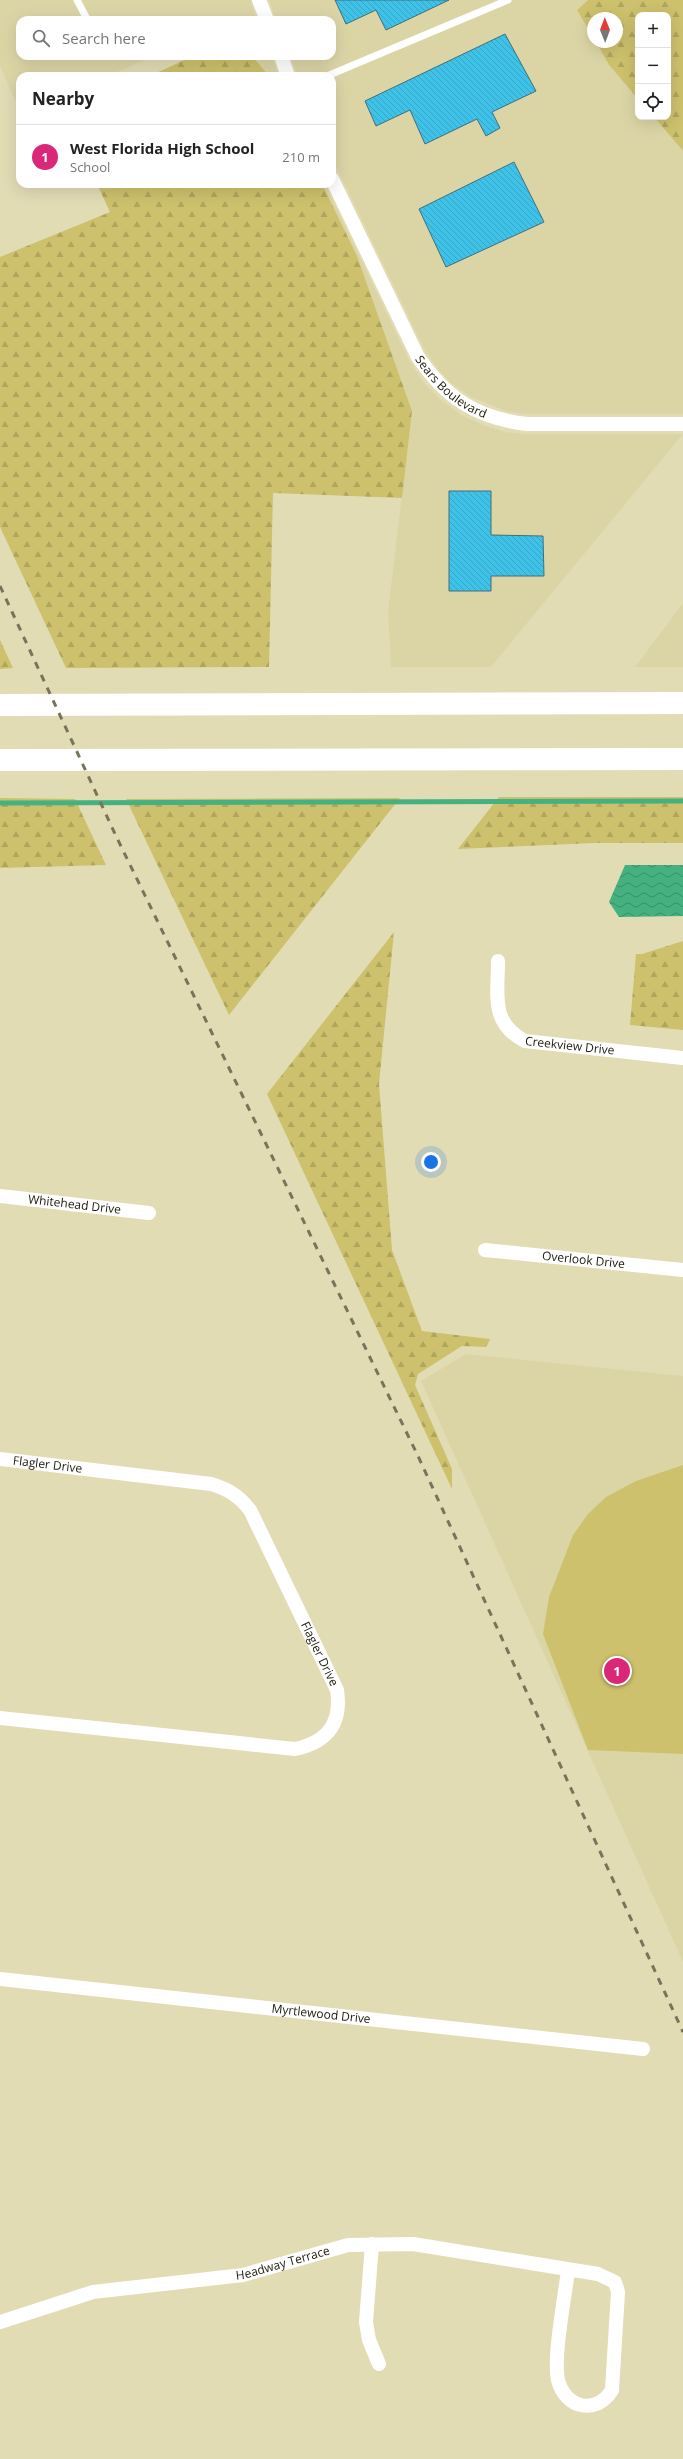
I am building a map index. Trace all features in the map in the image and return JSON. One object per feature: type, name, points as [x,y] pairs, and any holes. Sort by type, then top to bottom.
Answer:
[{"type":"highway","points":[[0,705],[683,703]]},
{"type":"highway","points":[[0,760],[683,759]]},
{"type":"street","points":[[259,0],[265,16]]},
{"type":"street","points":[[282,60],[286,72]]},
{"type":"street","name":"Sears Boulevard","points":[[336,187],[418,357],[441,386],[465,405],[486,416],[506,422],[527,424],[683,424]]},
{"type":"street","name":"Creekview Drive","points":[[498,960],[498,1014],[511,1034],[525,1042],[683,1058]]},
{"type":"street","name":"Whitehead Drive","points":[[0,1196],[149,1213]]},
{"type":"street","name":"Overlook Drive","points":[[485,1250],[683,1270]]},
{"type":"street","name":"Flagler Drive","points":[[0,1459],[211,1484],[226,1488],[240,1498],[254,1517],[337,1690],[339,1703],[336,1717],[330,1730],[321,1740],[310,1746],[295,1750],[0,1718]]},
{"type":"street","name":"Myrtlewood Drive","points":[[0,1979],[643,2050]]},
{"type":"street","points":[[372,2244],[366,2322],[369,2340],[379,2364]]},
{"type":"street","name":"Headway Terrace","points":[[0,2319],[93,2292],[242,2275],[348,2245],[413,2244],[598,2274],[615,2282],[618,2292],[612,2390],[606,2399],[597,2405],[578,2406],[565,2396],[558,2380],[558,2359],[568,2270]]},
{"type":"lane","points":[[77,0],[85,16]]},
{"type":"lane","points":[[336,72],[508,0]]},
{"type":"shaded area","points":[[0,0],[250,0],[256,16],[16,16],[16,60],[145,60],[117,72],[16,72],[16,102],[0,66]]},
{"type":"shaded area","points":[[269,0],[588,0],[577,10],[587,27],[587,48],[599,48],[609,65],[635,95],[635,120],[657,120],[683,151],[683,414],[527,414],[508,412],[469,396],[451,383],[438,369],[425,351],[336,166],[336,72],[296,72],[292,60],[336,60],[336,16],[275,16]]},
{"type":"shaded area","points":[[255,60],[273,60],[277,72],[266,72]]},
{"type":"shaded area","points":[[324,188],[327,188],[410,362],[424,383],[441,400],[460,414],[483,425],[505,432],[527,434],[683,434],[491,667],[391,667],[388,611],[412,411],[357,256]]},
{"type":"shaded area","points":[[683,603],[683,667],[635,667]]},
{"type":"shaded area","points":[[466,1354],[683,1376],[683,1962],[421,1381]]},
{"type":"green space","points":[[588,0],[683,0],[683,151],[657,120],[671,120],[671,12],[635,12],[635,95],[609,65],[599,48],[623,48],[623,12],[587,12],[587,27],[577,10]]},
{"type":"green space","points":[[184,60],[255,60],[266,72],[159,72]]},
{"type":"green space","points":[[99,188],[324,188],[357,256],[412,411],[402,498],[273,493],[269,667],[66,668],[0,527],[0,257],[110,212]]},
{"type":"green space","points":[[0,640],[13,668],[0,669]]},
{"type":"green space","points":[[499,797],[683,797],[683,843],[595,843],[458,849]]},
{"type":"green space","points":[[0,798],[75,799],[106,865],[0,868]]},
{"type":"green space","points":[[400,798],[229,1015],[126,799]]},
{"type":"green space","points":[[394,932],[379,1084],[392,1250],[422,1331],[490,1339],[486,1347],[462,1346],[418,1374],[415,1385],[452,1469],[452,1489],[267,1094]]},
{"type":"green space","points":[[683,941],[683,1030],[630,1025],[636,954],[642,954]]},
{"type":"green space","points":[[683,1465],[683,1754],[588,1750],[543,1634],[549,1597],[573,1535],[588,1514],[606,1497],[636,1481]]},
{"type":"water","points":[[625,865],[683,865],[683,916],[619,917],[609,902]]},
{"type":"building","points":[[335,0],[449,0],[386,30],[376,10],[346,24]]},
{"type":"building","points":[[505,34],[536,91],[492,112],[500,128],[486,136],[477,119],[425,144],[410,110],[376,126],[365,101]]},
{"type":"building","points":[[514,162],[544,222],[446,267],[419,209]]},
{"type":"building","points":[[449,491],[491,491],[491,535],[543,536],[544,576],[491,576],[491,591],[449,591]]},
{"type":"waterway","points":[[0,803],[683,801]]},
{"type":"railway","points":[[0,586],[116,836],[418,1456],[683,2032]]},
{"type":"place","name":"West Florida High School","points":[[617,1671]]}]
